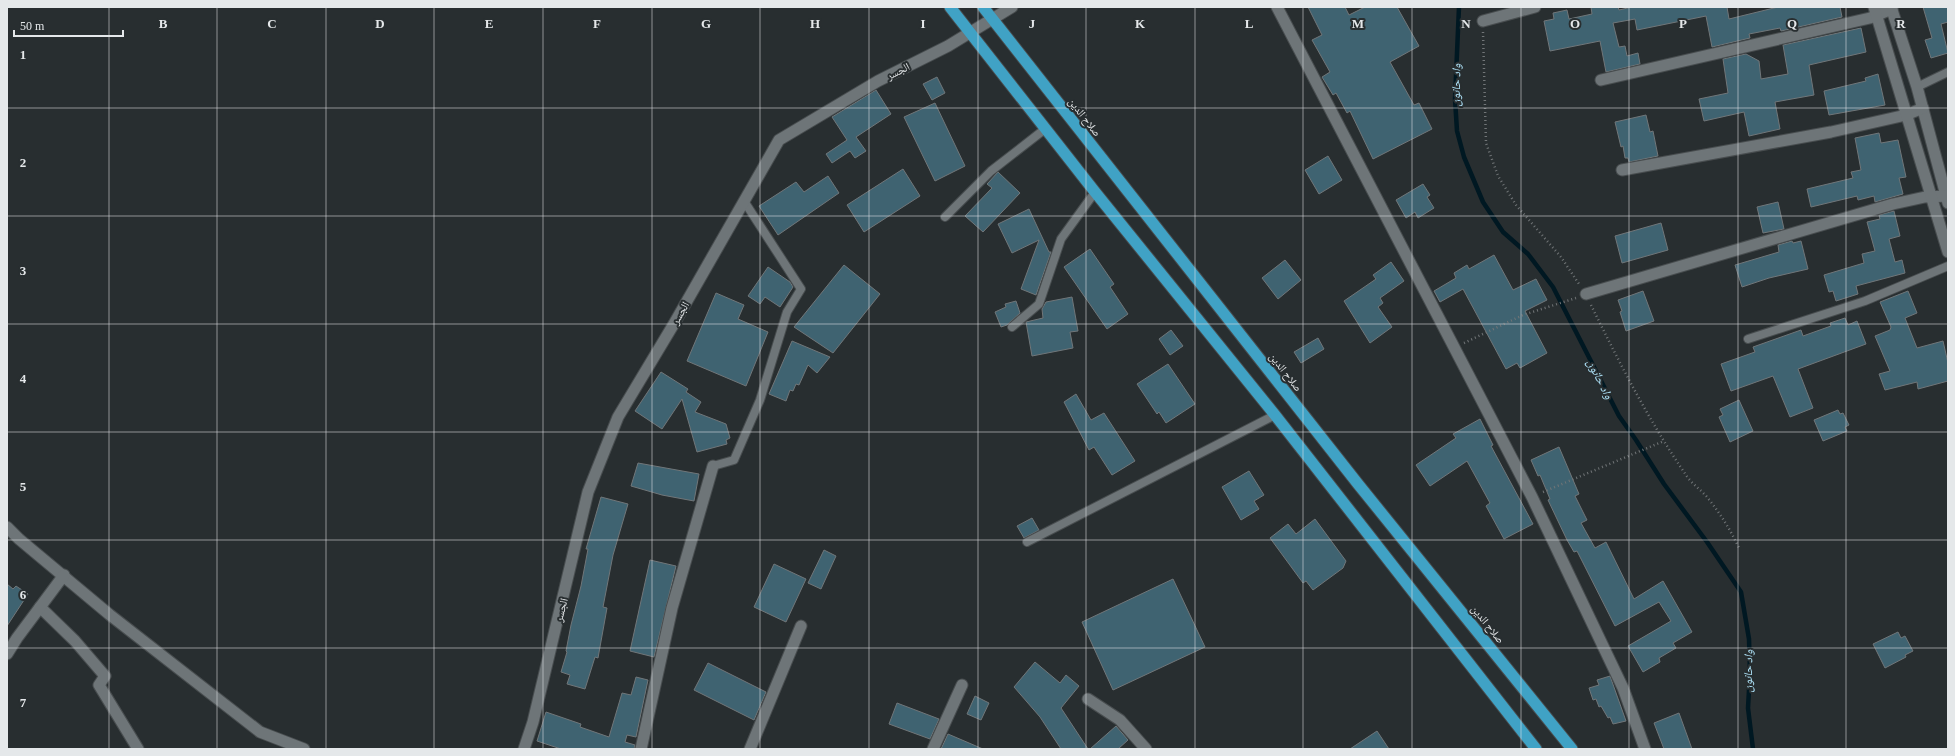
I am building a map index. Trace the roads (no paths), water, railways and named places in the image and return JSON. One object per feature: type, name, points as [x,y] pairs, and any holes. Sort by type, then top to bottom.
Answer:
[{"type":"highway","points":[[950,7],[1095,192],[1275,415],[1536,749]]},
{"type":"highway","name":"صلاح الدين","points":[[984,7],[1358,484],[1572,749]]},
{"type":"street","name":"الجسر","points":[[524,749],[534,722],[590,485],[618,417],[779,140],[878,81],[948,46],[1012,7]]},
{"type":"street","points":[[1277,7],[1532,497],[1623,688],[1645,749]]},
{"type":"street","points":[[1483,21],[1534,7]]},
{"type":"street","points":[[1586,294],[1893,204],[1931,196],[1947,199],[1917,87],[1892,8],[1601,80]]},
{"type":"street","points":[[1875,11],[1948,252]]},
{"type":"street","points":[[1622,170],[1831,132],[1906,115],[1923,108]]},
{"type":"street","points":[[641,749],[672,608],[713,466]]},
{"type":"street","points":[[7,527],[146,644],[260,732],[302,749]]},
{"type":"street","points":[[7,654],[64,575]]},
{"type":"street","points":[[40,607],[75,641],[105,676],[99,685],[138,749]]},
{"type":"street","points":[[750,749],[802,626]]},
{"type":"street","points":[[933,749],[962,685]]},
{"type":"street","points":[[1088,699],[1120,720],[1146,749]]},
{"type":"lane","points":[[1917,87],[1948,72]]},
{"type":"lane","points":[[945,217],[992,171],[1045,129]]},
{"type":"lane","points":[[1012,327],[1039,304],[1061,240],[1095,192]]},
{"type":"lane","points":[[713,466],[734,460],[760,400],[787,312],[801,289],[744,201]]},
{"type":"lane","points":[[1748,339],[1865,301],[1948,266]]},
{"type":"lane","points":[[1027,542],[1275,415]]},
{"type":"waterway","name":"واد حانون","points":[[1459,7],[1455,99],[1457,131],[1464,157],[1483,202],[1503,232],[1528,254],[1553,287],[1619,416],[1664,484],[1707,542],[1741,592],[1749,639],[1750,672],[1748,708],[1753,749]]}]
